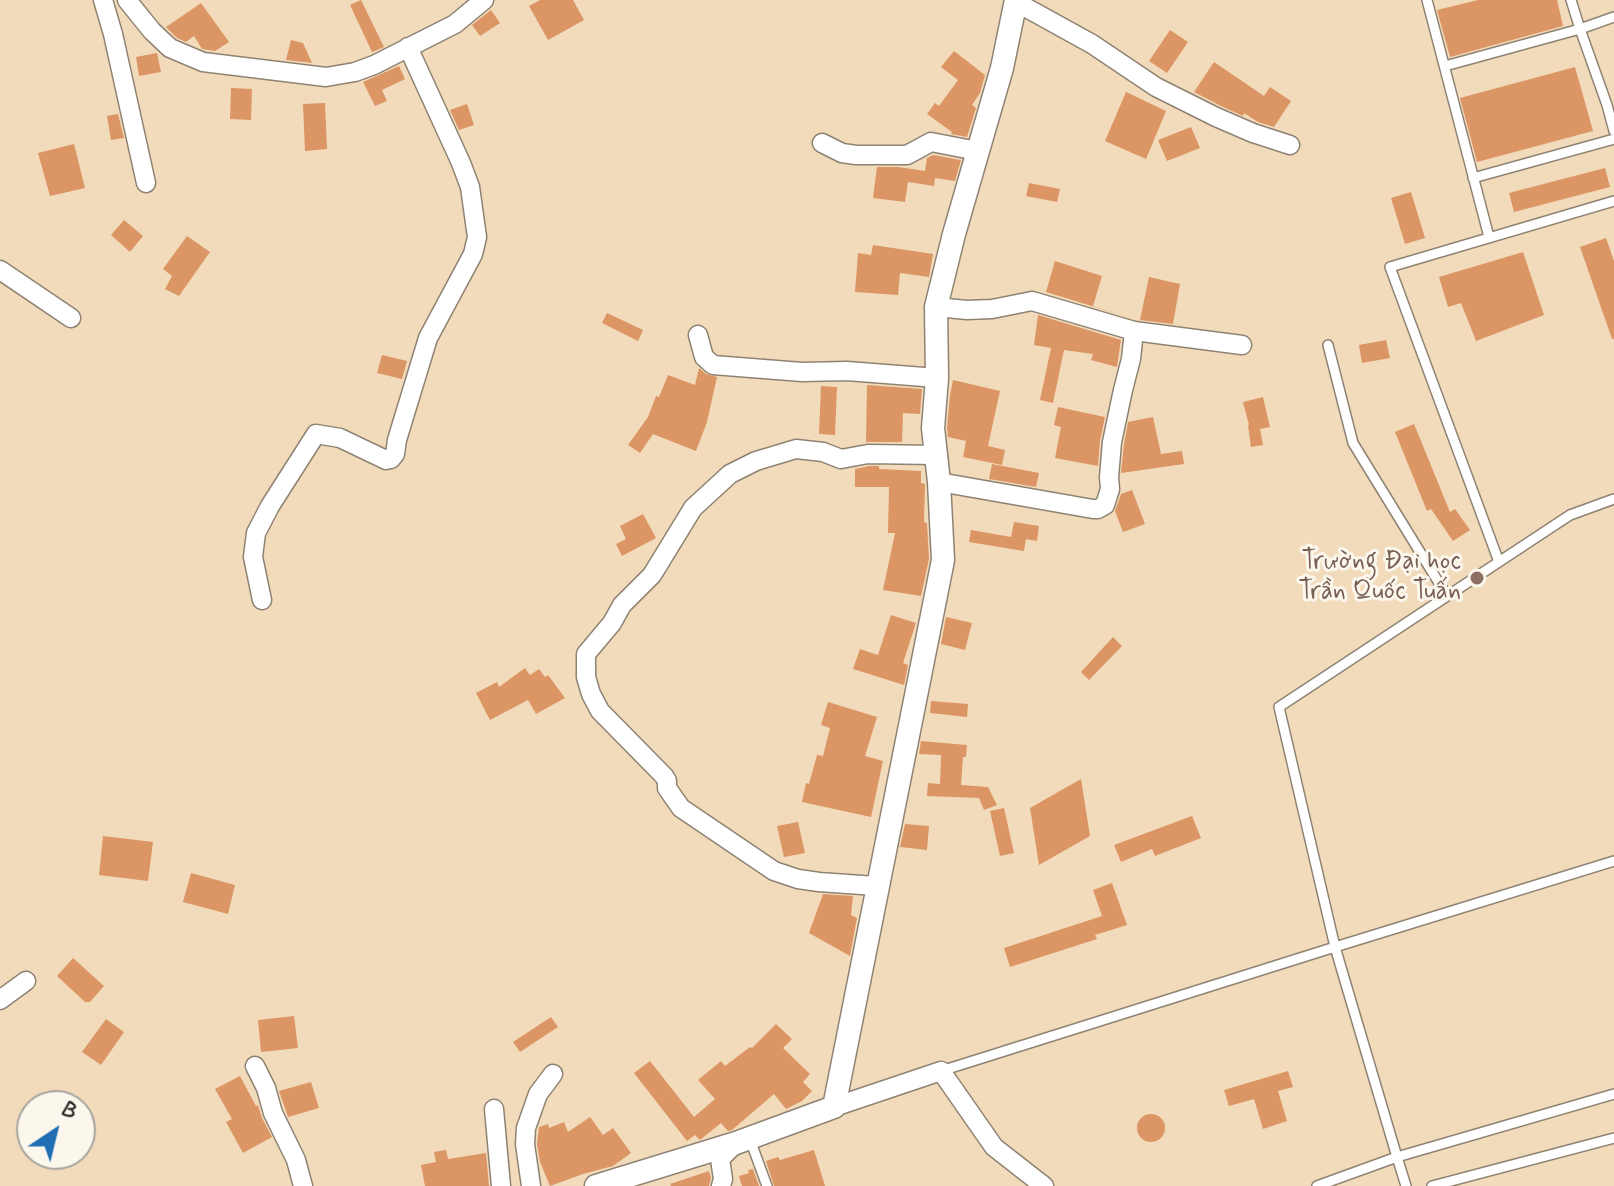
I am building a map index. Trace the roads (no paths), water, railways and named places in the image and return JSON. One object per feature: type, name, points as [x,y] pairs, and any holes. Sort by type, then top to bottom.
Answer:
[{"type":"street","points":[[103,0],[146,183]]},
{"type":"street","points":[[127,0],[170,48],[203,62],[326,77],[374,65],[455,24],[484,0]]},
{"type":"street","points":[[834,1107],[943,560],[933,428],[937,378],[936,307],[976,153],[1002,68],[1016,1],[1092,44],[1156,87],[1253,133],[1290,145]]},
{"type":"street","points":[[262,600],[253,557],[256,533],[270,506],[316,434],[340,438],[386,460],[391,459],[428,338],[473,254],[477,237],[470,187],[408,47]]},
{"type":"street","points":[[822,143],[842,153],[856,155],[907,155],[931,142],[976,153]]},
{"type":"street","points":[[0,270],[71,318]]},
{"type":"street","points":[[936,307],[992,309],[1032,301],[1134,331],[1242,345]]},
{"type":"street","points":[[939,482],[1093,509],[1105,505],[1110,489],[1112,442],[1131,359],[1134,331]]},
{"type":"street","points":[[698,335],[704,357],[713,365],[937,378]]},
{"type":"street","points":[[876,886],[798,879],[774,871],[681,808],[667,788],[664,776],[600,711],[586,677],[586,654],[599,642],[622,605],[652,575],[693,508],[730,474],[756,461],[796,449],[823,452],[841,459],[868,454],[936,455]]},
{"type":"street","points":[[0,1000],[26,981]]},
{"type":"street","points":[[255,1066],[296,1160],[303,1186]]},
{"type":"street","points":[[596,1186],[736,1143],[941,1071],[994,1147],[1044,1186]]},
{"type":"street","points":[[531,1186],[526,1128],[538,1094],[553,1074]]},
{"type":"street","points":[[494,1109],[501,1186]]},
{"type":"street","points":[[721,1186],[720,1159],[736,1143]]},
{"type":"lane","points":[[1427,0],[1489,237]]},
{"type":"lane","points":[[1571,0],[1611,104],[1614,131]]},
{"type":"lane","points":[[1445,66],[1614,17]]},
{"type":"lane","points":[[1473,178],[1614,139]]},
{"type":"lane","points":[[1499,562],[1390,267],[1614,201]]},
{"type":"lane","points":[[1328,345],[1353,443],[1447,596]]},
{"type":"lane","points":[[1406,1186],[1335,947],[1279,707],[1570,515],[1614,499]]},
{"type":"lane","points":[[941,1071],[1614,861]]},
{"type":"lane","points":[[1317,1186],[1397,1157],[1614,1094]]},
{"type":"lane","points":[[1432,1186],[1614,1138]]},
{"type":"lane","points":[[736,1143],[752,1145],[767,1186]]},
{"type":"place","name":"Trường Đại học Trần Quốc Tuấn","points":[[1477,578]]}]
